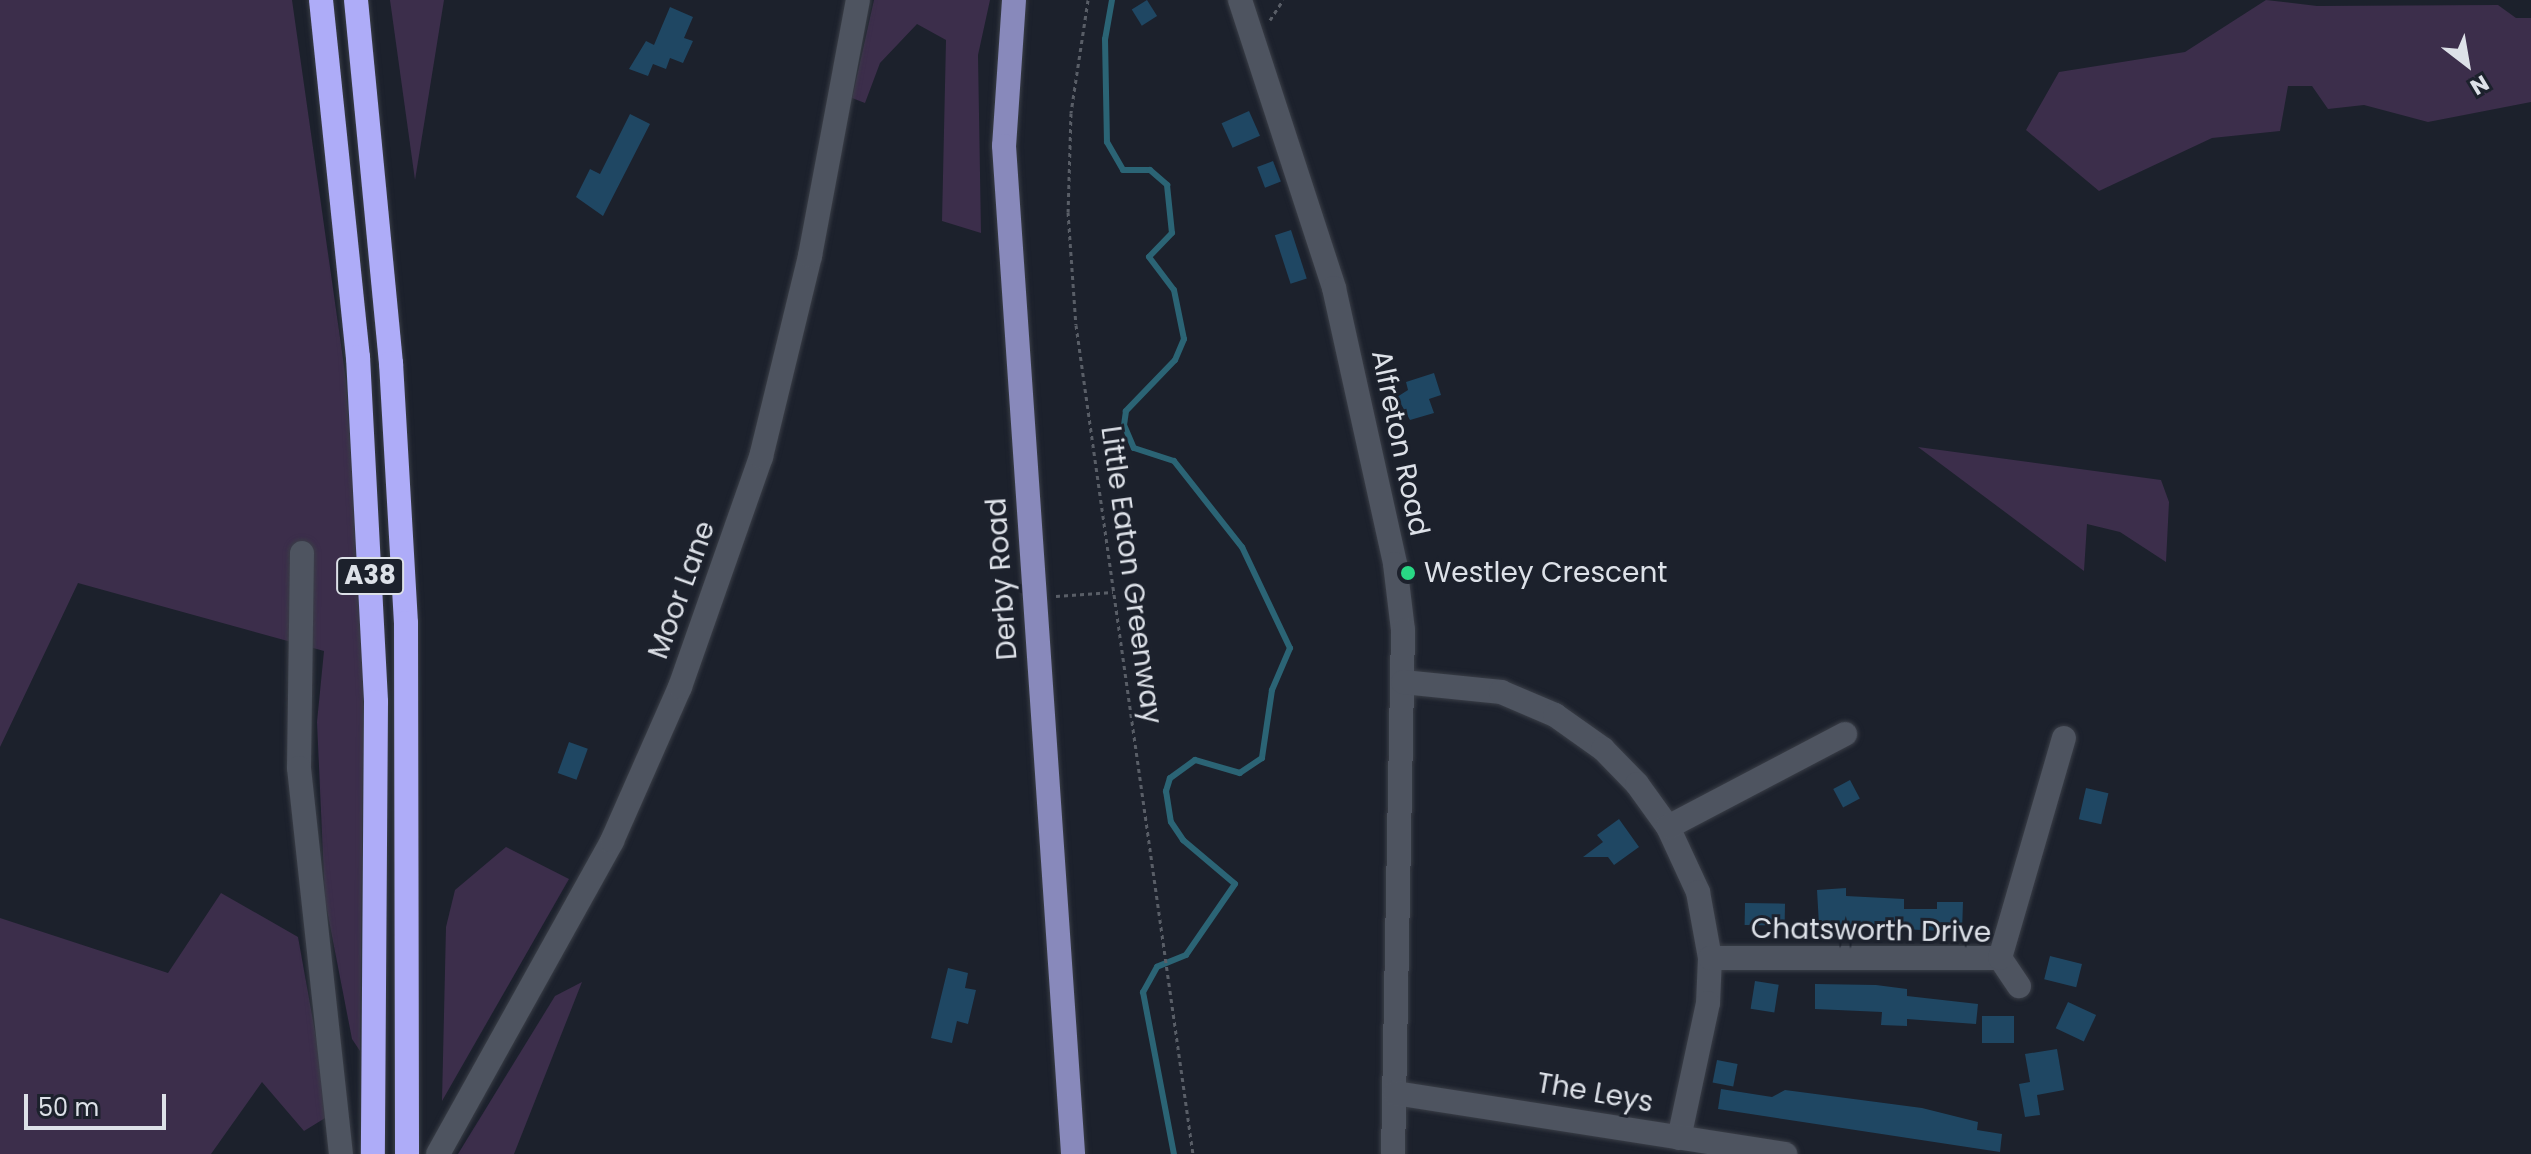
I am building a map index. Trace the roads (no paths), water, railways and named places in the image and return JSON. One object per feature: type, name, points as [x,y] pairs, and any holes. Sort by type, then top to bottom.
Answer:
[{"type":"highway","name":"A38","points":[[321,0],[358,357],[376,702],[373,1154]]},
{"type":"highway","name":"A38","points":[[356,0],[390,348],[406,623],[407,1154]]},
{"type":"main road","name":"Derby Road","points":[[1014,0],[1004,146],[1073,1154]]},
{"type":"street","name":"Moor Lane","points":[[438,1154],[612,841],[680,687],[761,457],[810,256],[858,0]]},
{"type":"street","name":"Alfreton Road","points":[[1240,0],[1329,273],[1395,564],[1403,682],[1393,1154]]},
{"type":"street","points":[[302,553],[299,768],[341,1154]]},
{"type":"street","points":[[1403,682],[1501,692],[1555,715],[1603,749],[1637,784],[1668,827],[1698,892],[1710,958],[1708,1003],[1679,1138]]},
{"type":"street","points":[[1668,827],[1845,734]]},
{"type":"street","points":[[2000,958],[2053,750]]},
{"type":"street","name":"Chatsworth Drive","points":[[1710,958],[2000,958],[2019,986]]},
{"type":"street","name":"The Leys","points":[[1395,1093],[1785,1154]]},
{"type":"waterway","points":[[1112,0],[1105,39],[1107,142],[1123,170],[1150,170],[1167,185],[1172,233],[1149,257],[1174,290],[1184,339],[1175,360],[1126,411],[1124,425],[1134,448],[1174,461],[1242,547],[1290,648],[1272,690],[1262,758],[1240,773],[1195,760],[1170,778],[1166,791],[1171,822],[1183,840],[1235,884],[1186,955],[1157,967],[1143,992],[1174,1154]]},
{"type":"place","name":"Westley Crescent","points":[[1408,573]]}]
